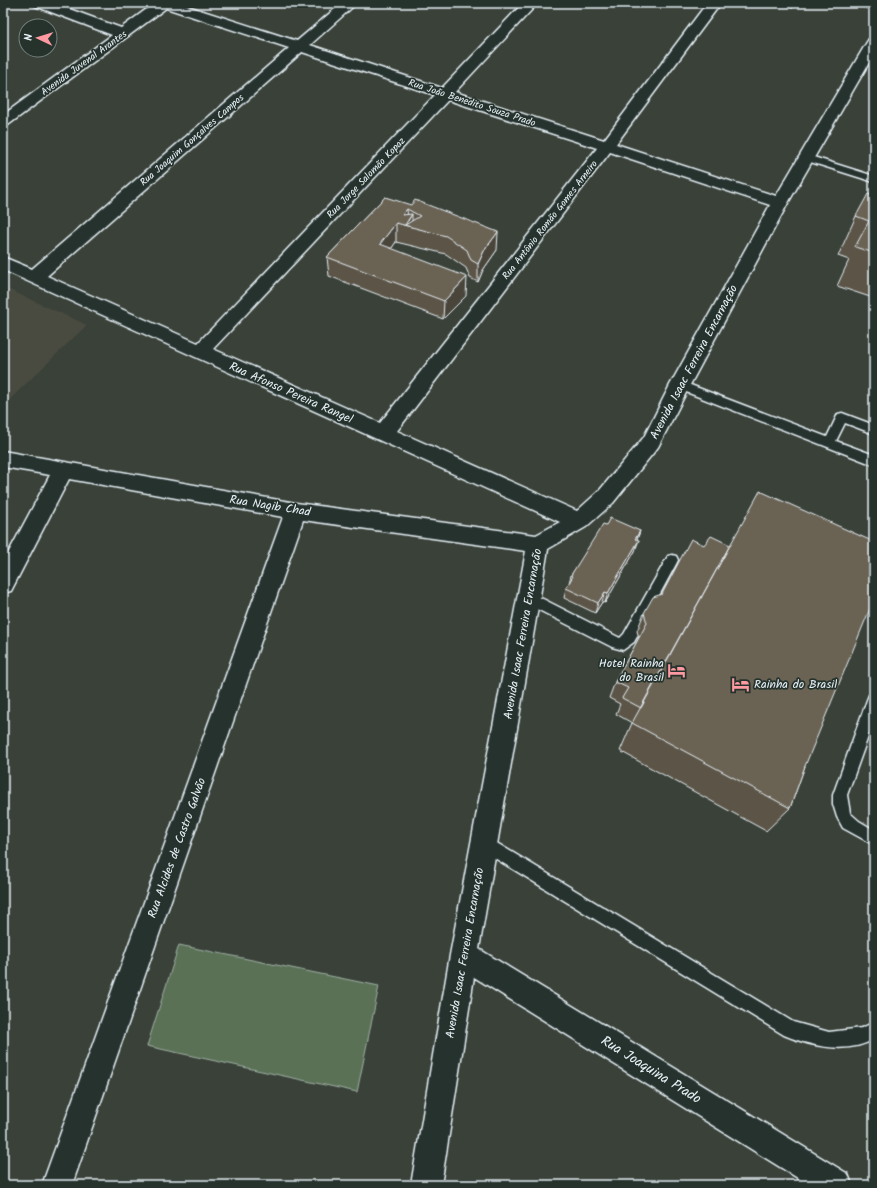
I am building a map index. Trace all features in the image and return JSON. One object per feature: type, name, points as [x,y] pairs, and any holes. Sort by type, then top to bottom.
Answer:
[{"type":"street","points":[[40,3],[122,34]]},
{"type":"street","name":"Avenida Juvenal Arantes","points":[[6,116],[164,3]]},
{"type":"street","name":"Rua João Benedito Souza Prado","points":[[164,3],[607,146],[780,204]]},
{"type":"street","name":"Rua Joaquim Gonçalves Campos","points":[[34,277],[350,3]]},
{"type":"street","name":"Rua Jorge Salomão Kopaz","points":[[200,352],[531,3]]},
{"type":"street","name":"Rua Antônio Romão Gomes Arneiro","points":[[383,434],[607,146],[714,3]]},
{"type":"street","points":[[868,3],[874,6]]},
{"type":"street","name":"Avenida Isaac Ferreira Encarnação","points":[[426,1185],[464,955],[530,598],[538,544],[579,522],[606,497],[651,442],[680,385],[780,204],[874,42]]},
{"type":"street","name":"Rua Afonso Pereira Rangel","points":[[3,263],[579,522]]},
{"type":"street","name":"Rua Nagib Chad","points":[[3,460],[296,510],[538,544]]},
{"type":"street","points":[[3,584],[63,470]]},
{"type":"street","name":"Rua Alcides de Castro Galvão","points":[[57,1185],[296,510]]},
{"type":"street","name":"Rua Joaquina Prado","points":[[464,955],[837,1185]]},
{"type":"lane","points":[[807,158],[874,179]]},
{"type":"lane","points":[[680,385],[874,460]]},
{"type":"lane","points":[[830,442],[842,416],[874,430]]},
{"type":"lane","points":[[530,598],[617,643],[623,644],[629,638],[672,560]]},
{"type":"lane","points":[[874,700],[840,796],[839,808],[844,819],[854,827],[874,838]]},
{"type":"lane","points":[[485,844],[790,1029],[829,1040],[864,1036],[874,1030]]},
{"type":"shaded area","points":[[3,287],[87,325],[3,406]]},
{"type":"green space","points":[[179,945],[379,986],[357,1092],[147,1046]]},
{"type":"building","points":[[868,194],[874,196],[874,253],[855,247],[869,221],[856,216]]},
{"type":"building","points":[[385,197],[411,205],[415,200],[498,232],[484,251],[478,264],[471,260],[467,250],[446,236],[396,223],[380,244],[467,277],[444,301],[327,257]],"holes":[[[407,209],[420,216],[405,225],[412,214],[402,215]]]},
{"type":"building","name":"Rainha do Brasil","points":[[760,491],[874,542],[874,599],[805,766],[790,808],[632,723]]},
{"type":"building","points":[[610,518],[640,531],[635,539],[639,540],[608,593],[605,592],[598,603],[566,588],[573,576],[571,575],[603,524],[606,525]]},
{"type":"building","points":[[711,536],[730,545],[641,708],[622,698],[628,688],[615,682],[647,623],[644,613],[653,597],[662,594],[691,539],[704,545]]},
{"type":"place","name":"Hotel Rainha do Brasil","points":[[677,670]]},
{"type":"place","name":"Rainha do Brasil","points":[[741,684]]}]
